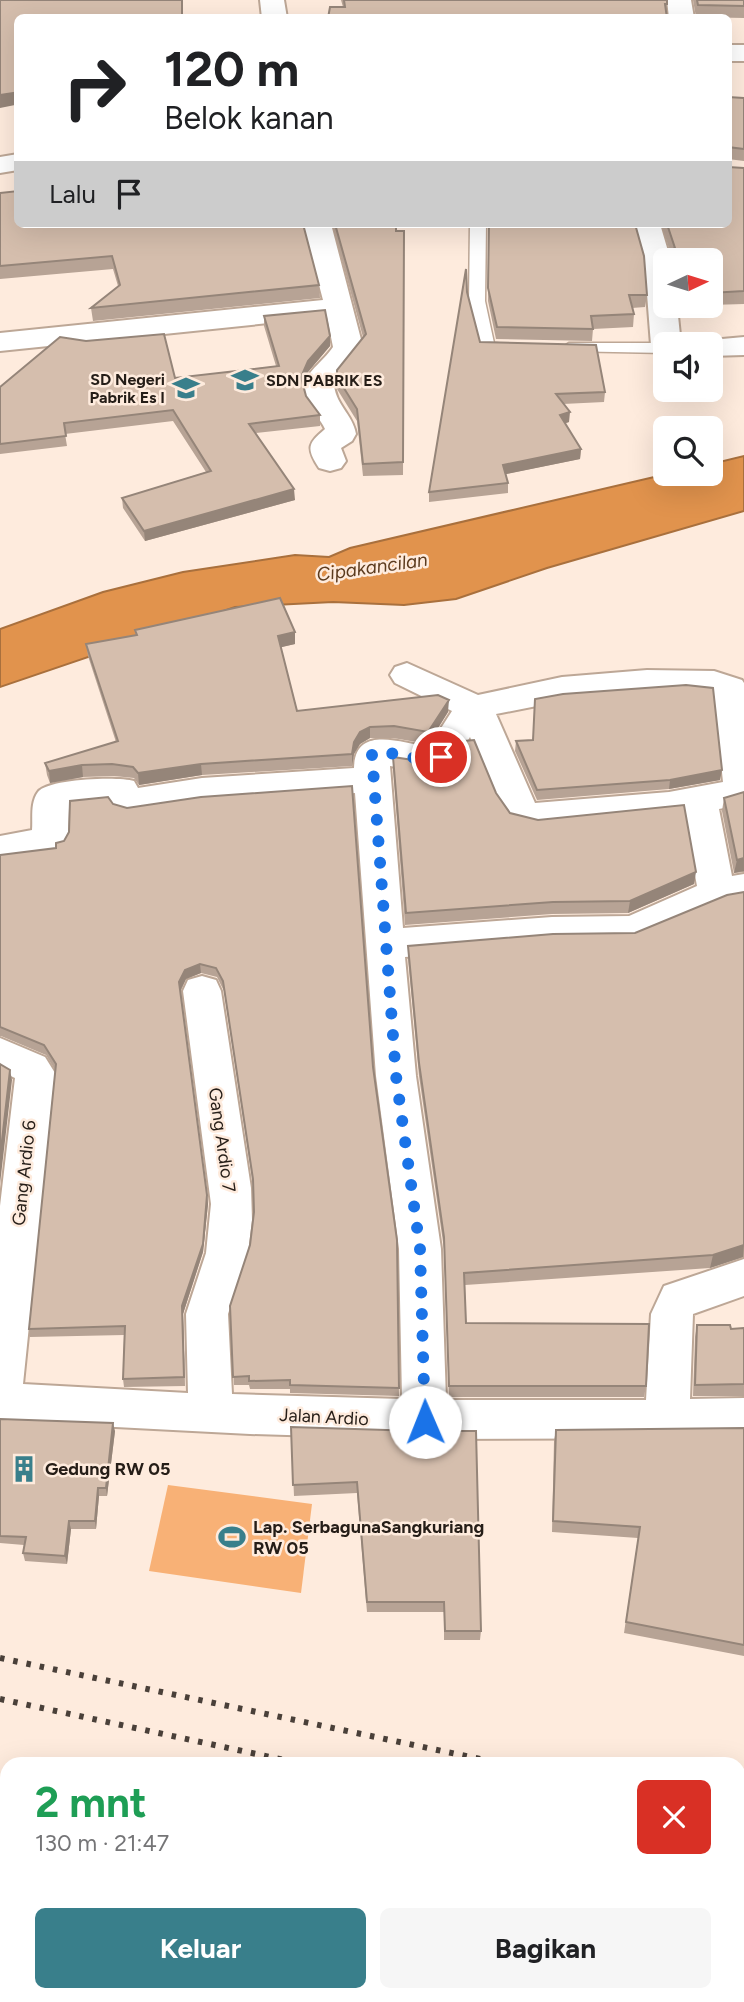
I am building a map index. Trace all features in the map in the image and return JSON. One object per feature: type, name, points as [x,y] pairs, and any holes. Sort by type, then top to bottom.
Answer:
[{"type":"street","points":[[318,228],[348,347],[319,380],[318,391],[324,407],[341,428],[341,434],[326,443],[325,449],[330,461]]},
{"type":"street","points":[[647,228],[659,268],[665,332]]},
{"type":"street","points":[[0,342],[339,307]]},
{"type":"street","points":[[723,346],[744,345]]},
{"type":"street","points":[[407,675],[476,708],[516,804],[523,814],[537,817],[699,801],[737,795],[743,788],[730,688],[725,683],[659,680],[564,688],[517,696],[476,708],[451,735],[438,761],[376,751],[372,755],[396,1076],[420,1249],[425,1422]]},
{"type":"street","points":[[0,849],[50,840],[51,800],[54,797],[121,790],[128,802],[202,790],[372,779]]},
{"type":"street","points":[[386,944],[552,931],[633,930],[730,891],[699,801]]},
{"type":"street","name":"Gang Ardio 7","points":[[202,991],[222,1140],[228,1163],[231,1209],[229,1247],[207,1312],[211,1412]]},
{"type":"street","name":"Gang Ardio 6","points":[[0,1055],[34,1070],[35,1073],[0,1396]]},
{"type":"street","points":[[667,1419],[672,1314],[679,1299],[694,1292],[733,1283],[744,1277]]},
{"type":"street","name":"Jalan Ardio","points":[[0,1402],[425,1422],[744,1418]]},
{"type":"lane","points":[[478,228],[477,301],[486,345],[491,348],[531,348]]},
{"type":"lane","points":[[558,348],[653,347]]},
{"type":"shaded area","name":"Lap. SerbagunaSangkuriang RW 05","points":[[168,1485],[312,1504],[301,1593],[149,1571]]},
{"type":"water","name":"Cipakancilan","points":[[744,456],[744,511],[547,568],[456,599],[404,605],[333,602],[235,607],[0,687],[0,629],[103,592],[183,572],[295,555],[329,557],[350,548],[653,477],[653,486],[723,486],[723,461]]},
{"type":"building","points":[[0,0],[182,0],[182,14],[14,14],[14,93],[0,95]]},
{"type":"building","points":[[344,0],[667,0],[666,14],[329,14],[330,7],[345,7]]},
{"type":"building","points":[[697,0],[744,0],[744,6],[698,5]]},
{"type":"building","points":[[732,97],[744,98],[744,149],[732,148]]},
{"type":"building","points":[[732,167],[744,168],[744,291],[723,292],[723,248],[675,248],[668,228],[732,228]]},
{"type":"building","points":[[14,191],[14,228],[304,228],[319,285],[91,308],[120,285],[112,256],[0,266],[0,193]]},
{"type":"building","points":[[336,228],[396,228],[396,231],[404,231],[403,462],[363,464],[357,409],[337,377],[337,370],[366,334]]},
{"type":"building","points":[[489,228],[636,228],[644,256],[647,295],[629,295],[634,314],[591,316],[593,329],[497,327],[488,288]]},
{"type":"building","points":[[466,269],[467,292],[480,342],[596,345],[605,392],[556,394],[570,412],[560,415],[581,449],[503,465],[508,483],[429,492]]},
{"type":"building","points":[[325,310],[330,336],[308,361],[301,377],[306,396],[320,415],[249,424],[294,489],[144,531],[122,498],[211,471],[173,410],[64,423],[66,436],[0,444],[0,387],[60,337],[86,341],[164,334],[175,378],[279,366],[264,316]]},
{"type":"building","points":[[280,598],[295,632],[278,636],[297,711],[438,695],[449,700],[428,732],[394,726],[370,727],[360,732],[354,742],[352,754],[201,764],[138,773],[133,767],[112,764],[82,765],[49,771],[45,763],[118,741],[86,644],[137,635],[135,630]]},
{"type":"building","points":[[686,685],[713,688],[722,770],[670,780],[537,790],[516,741],[533,740],[535,699],[563,694]]},
{"type":"building","points":[[474,740],[496,793],[510,813],[538,820],[684,805],[696,872],[630,901],[553,902],[406,913],[393,757],[439,764],[453,759],[464,741]]},
{"type":"building","points":[[352,786],[373,1067],[397,1240],[399,1388],[290,1385],[290,1380],[249,1381],[249,1376],[233,1377],[230,1306],[250,1245],[254,1212],[253,1179],[223,981],[216,968],[200,964],[185,970],[179,982],[207,1195],[203,1244],[182,1306],[184,1377],[123,1379],[125,1326],[29,1329],[56,1064],[44,1045],[0,1027],[0,855],[56,848],[56,843],[64,841],[69,832],[70,801],[108,797],[113,804],[127,808],[201,797]]},
{"type":"building","points":[[744,792],[744,858],[737,860],[724,798]]},
{"type":"building","points":[[744,892],[744,1245],[713,1255],[464,1273],[466,1323],[649,1324],[646,1386],[449,1386],[444,1237],[419,1063],[408,946],[553,934],[635,933],[727,895]]},
{"type":"building","points":[[0,1064],[10,1070],[0,1158]]},
{"type":"building","points":[[697,1325],[730,1325],[731,1329],[744,1328],[744,1384],[695,1385]]},
{"type":"building","points":[[0,1419],[113,1423],[106,1488],[98,1488],[95,1521],[69,1521],[65,1556],[23,1553],[26,1537],[0,1536]]},
{"type":"building","points":[[291,1427],[418,1431],[424,1434],[432,1431],[476,1431],[481,1631],[445,1631],[444,1602],[367,1602],[357,1482],[293,1485]]},
{"type":"building","points":[[744,1428],[744,1645],[626,1622],[640,1527],[553,1521],[556,1430]]},
{"type":"railway","points":[[0,1658],[471,1757]]},
{"type":"railway","points":[[0,1699],[270,1757]]},
{"type":"place","name":"SDN PABRIK ES","points":[[245,380]]},
{"type":"place","name":"SD Negeri Pabrik Es I","points":[[186,388]]},
{"type":"place","name":"Gedung RW 05","points":[[24,1469]]},
{"type":"place","name":"Lap. SerbagunaSangkuriang RW 05","points":[[232,1537]]},
{"type":"route","points":[[425,1422],[420,1249],[396,1076],[372,755],[379,751],[431,761],[438,761],[441,757]]}]
